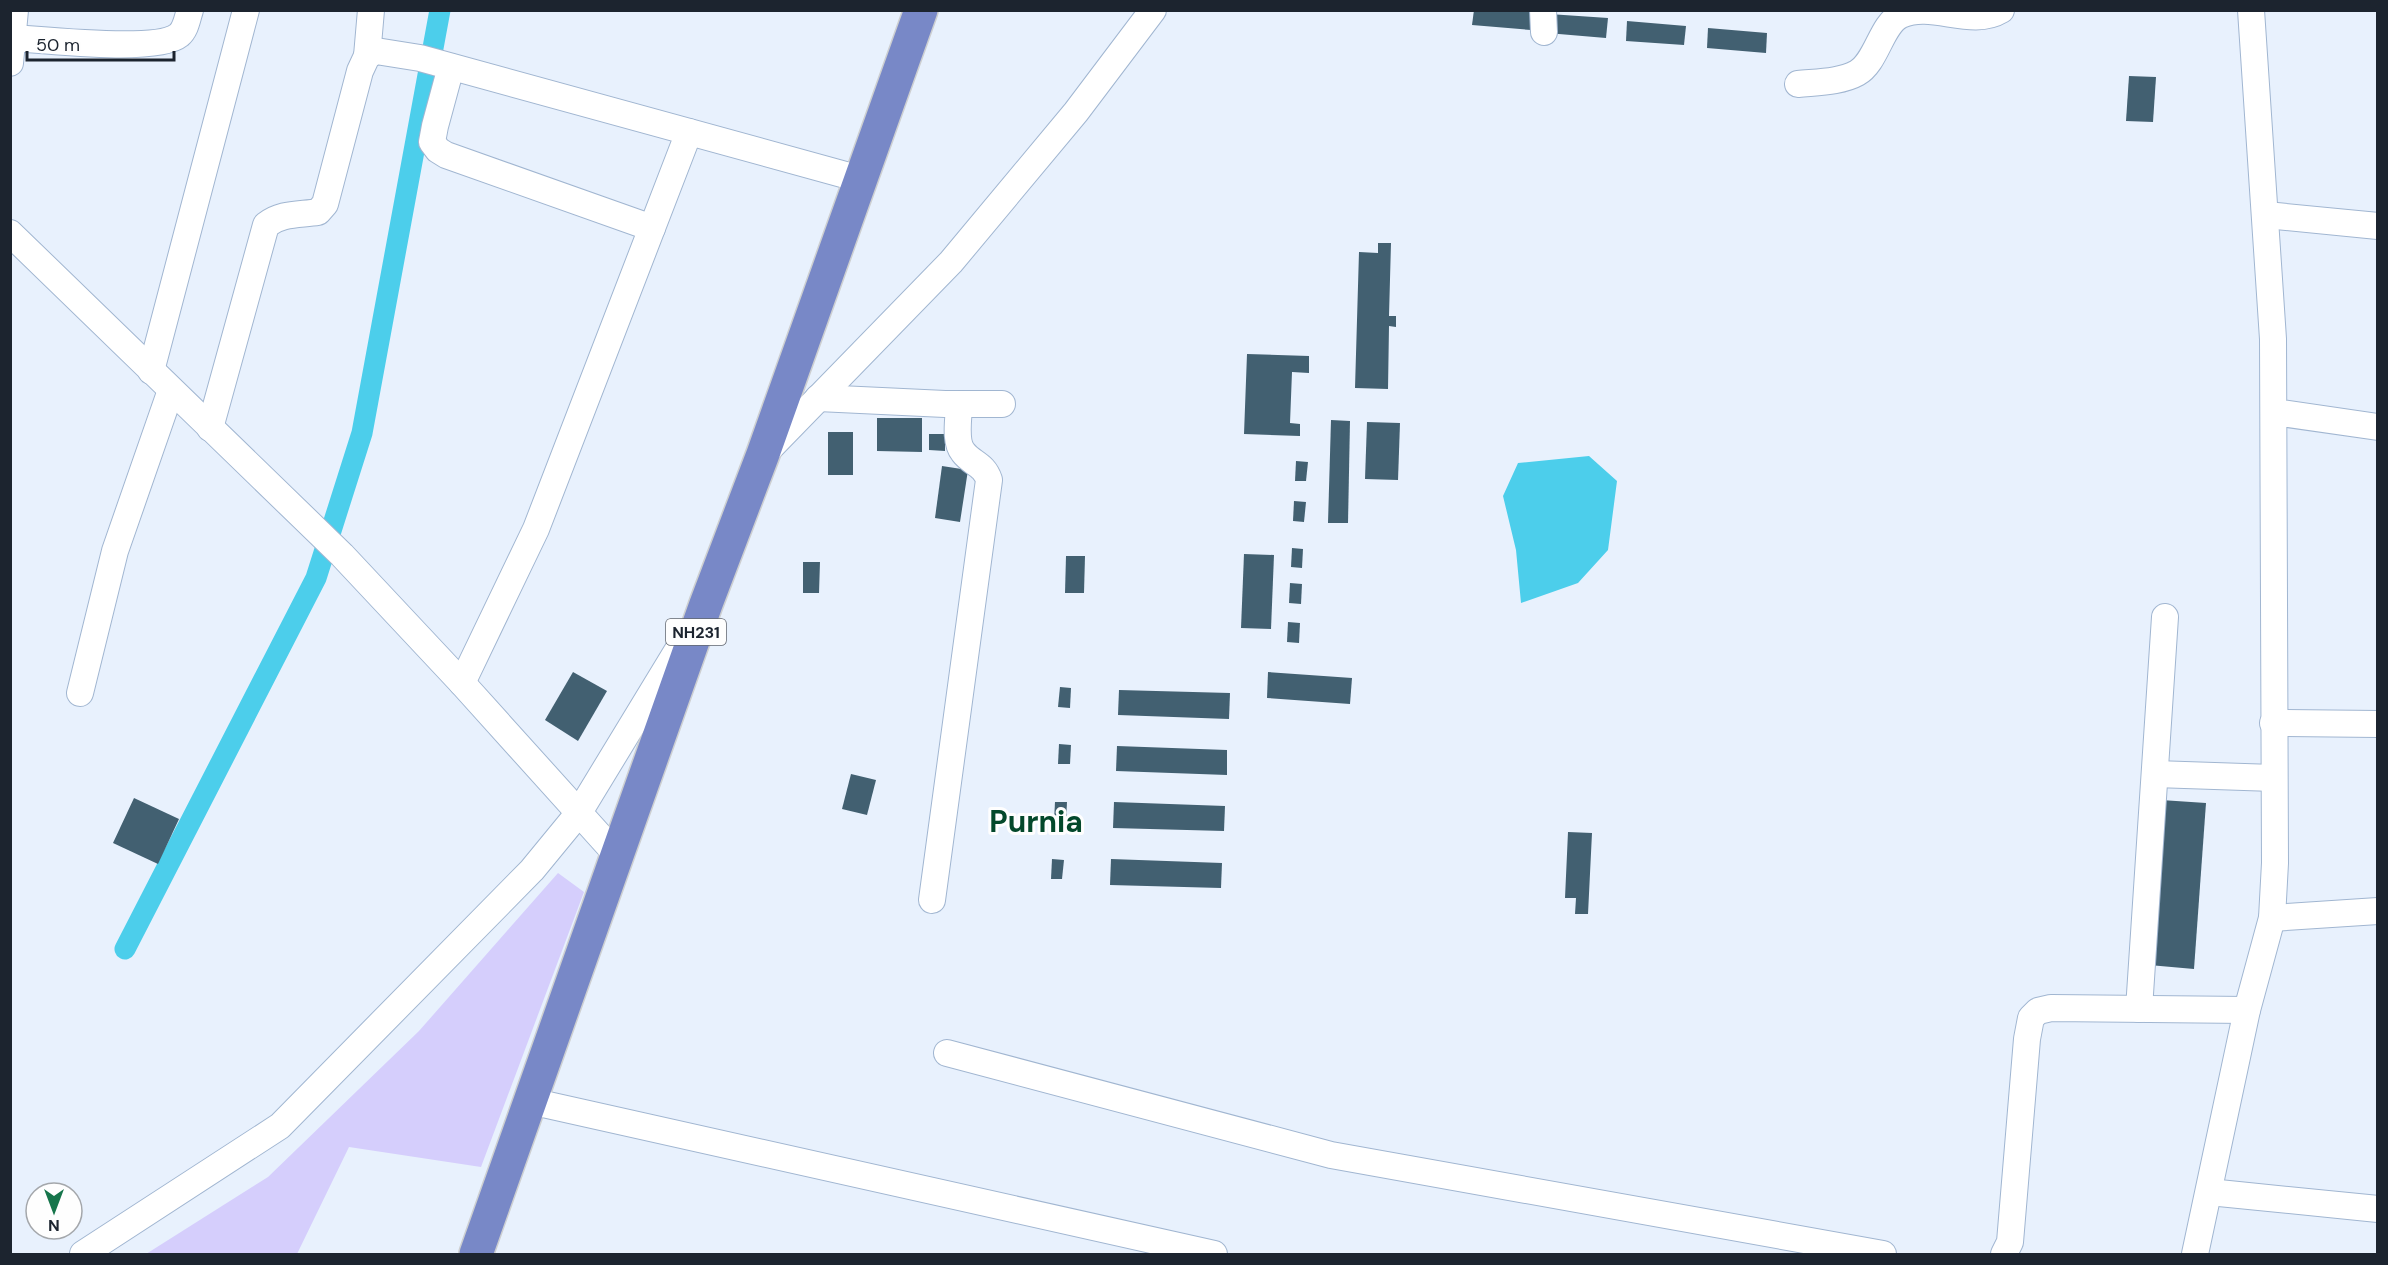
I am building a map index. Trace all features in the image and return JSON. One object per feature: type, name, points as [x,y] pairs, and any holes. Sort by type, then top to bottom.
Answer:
[{"type":"highway","name":"NH231","points":[[476,1254],[706,604],[763,454],[921,10]]},
{"type":"street","points":[[15,10],[12,51],[165,42],[178,36],[184,29],[190,10]]},
{"type":"street","points":[[151,371],[246,10]]},
{"type":"street","points":[[210,428],[266,225],[273,219],[286,215],[318,212],[325,204],[360,71],[367,57],[371,10]]},
{"type":"street","points":[[763,454],[951,262],[1077,111],[1153,10]]},
{"type":"street","points":[[1798,84],[1846,78],[1859,72],[1869,61],[1889,27],[1899,15],[1917,11],[1983,16],[2001,10]]},
{"type":"street","points":[[2195,1254],[2247,1010],[2272,918],[2275,864],[2273,339],[2251,10]]},
{"type":"street","points":[[367,57],[376,51],[437,63],[860,179]]},
{"type":"street","points":[[437,63],[435,126],[432,142],[438,150],[446,155],[652,228]]},
{"type":"street","points":[[462,683],[536,529],[689,132]]},
{"type":"street","points":[[2266,215],[2378,226]]},
{"type":"street","points":[[12,239],[342,555],[462,683],[617,855]]},
{"type":"street","points":[[80,693],[115,551],[171,390]]},
{"type":"street","points":[[818,398],[1002,404]]},
{"type":"street","points":[[932,900],[989,480],[981,465],[962,452],[959,442],[959,404]]},
{"type":"street","points":[[2274,412],[2378,427]]},
{"type":"street","points":[[83,1254],[280,1126],[532,870],[578,814],[706,604]]},
{"type":"street","points":[[2139,1009],[2164,617]]},
{"type":"street","points":[[2273,723],[2378,724]]},
{"type":"street","points":[[2154,774],[2274,778]]},
{"type":"street","points":[[2272,918],[2378,911]]},
{"type":"street","points":[[2004,1254],[2010,1242],[2027,1039],[2031,1018],[2038,1011],[2051,1008],[2247,1010]]},
{"type":"street","points":[[947,1053],[1331,1155],[1882,1254]]},
{"type":"street","points":[[530,1101],[1214,1254]]},
{"type":"street","points":[[2209,1192],[2378,1209]]},
{"type":"shaded area","points":[[558,873],[584,892],[481,1167],[349,1147],[297,1254],[146,1254],[268,1177],[419,1031]]},
{"type":"water","points":[[1589,456],[1617,481],[1608,550],[1578,583],[1521,603],[1516,550],[1503,496],[1518,463]]},
{"type":"building","points":[[1474,10],[1533,10],[1531,30],[1472,25]]},
{"type":"building","points":[[1549,14],[1608,18],[1606,38],[1547,33]]},
{"type":"building","points":[[1627,21],[1686,26],[1684,45],[1626,41]]},
{"type":"building","points":[[1708,28],[1767,33],[1766,53],[1707,48]]},
{"type":"building","points":[[2129,76],[2156,77],[2153,122],[2126,121]]},
{"type":"building","points":[[1378,243],[1391,243],[1389,316],[1396,316],[1396,327],[1389,326],[1388,389],[1355,388],[1359,252],[1378,253]]},
{"type":"building","points":[[1247,354],[1309,356],[1309,373],[1292,372],[1290,423],[1300,424],[1300,436],[1244,434]]},
{"type":"building","points":[[877,418],[922,418],[922,452],[877,451]]},
{"type":"building","points":[[1331,420],[1350,421],[1348,523],[1328,523]]},
{"type":"building","points":[[1367,422],[1400,423],[1398,480],[1365,479]]},
{"type":"building","points":[[828,432],[853,432],[853,475],[828,475]]},
{"type":"building","points":[[929,434],[945,434],[945,451],[929,450]]},
{"type":"building","points":[[1296,461],[1308,462],[1306,481],[1295,481]]},
{"type":"building","points":[[942,466],[968,470],[960,522],[935,518]]},
{"type":"building","points":[[1294,501],[1306,502],[1304,522],[1293,521]]},
{"type":"building","points":[[1292,548],[1303,549],[1302,568],[1291,567]]},
{"type":"building","points":[[1244,554],[1274,555],[1271,629],[1241,628]]},
{"type":"building","points":[[1066,556],[1085,556],[1084,593],[1065,593]]},
{"type":"building","points":[[803,562],[820,562],[819,593],[803,593]]},
{"type":"building","points":[[1290,583],[1302,584],[1301,604],[1289,603]]},
{"type":"building","points":[[1288,622],[1300,623],[1299,643],[1287,642]]},
{"type":"building","points":[[573,672],[607,691],[578,741],[545,720]]},
{"type":"building","points":[[1268,672],[1352,678],[1350,704],[1267,698]]},
{"type":"building","points":[[1060,687],[1071,688],[1070,708],[1058,707]]},
{"type":"building","points":[[1119,690],[1230,693],[1229,719],[1118,715]]},
{"type":"building","points":[[1059,744],[1071,745],[1070,764],[1058,764]]},
{"type":"building","points":[[1117,746],[1227,750],[1227,775],[1116,771]]},
{"type":"building","points":[[851,774],[876,780],[867,815],[842,809]]},
{"type":"building","points":[[134,798],[179,819],[158,864],[113,843]]},
{"type":"building","points":[[2161,800],[2206,803],[2194,969],[2149,965]]},
{"type":"building","points":[[1055,802],[1067,802],[1066,822],[1054,821]]},
{"type":"building","points":[[1114,802],[1225,806],[1224,831],[1113,828]]},
{"type":"building","points":[[1568,832],[1592,833],[1588,914],[1575,914],[1576,898],[1565,898]]},
{"type":"building","points":[[1052,859],[1064,860],[1062,879],[1051,879]]},
{"type":"building","points":[[1111,859],[1222,863],[1221,888],[1110,885]]},
{"type":"waterway","points":[[125,949],[316,578],[362,433],[440,10]]},
{"type":"district","name":"Purnia","points":[[1036,821]]}]
